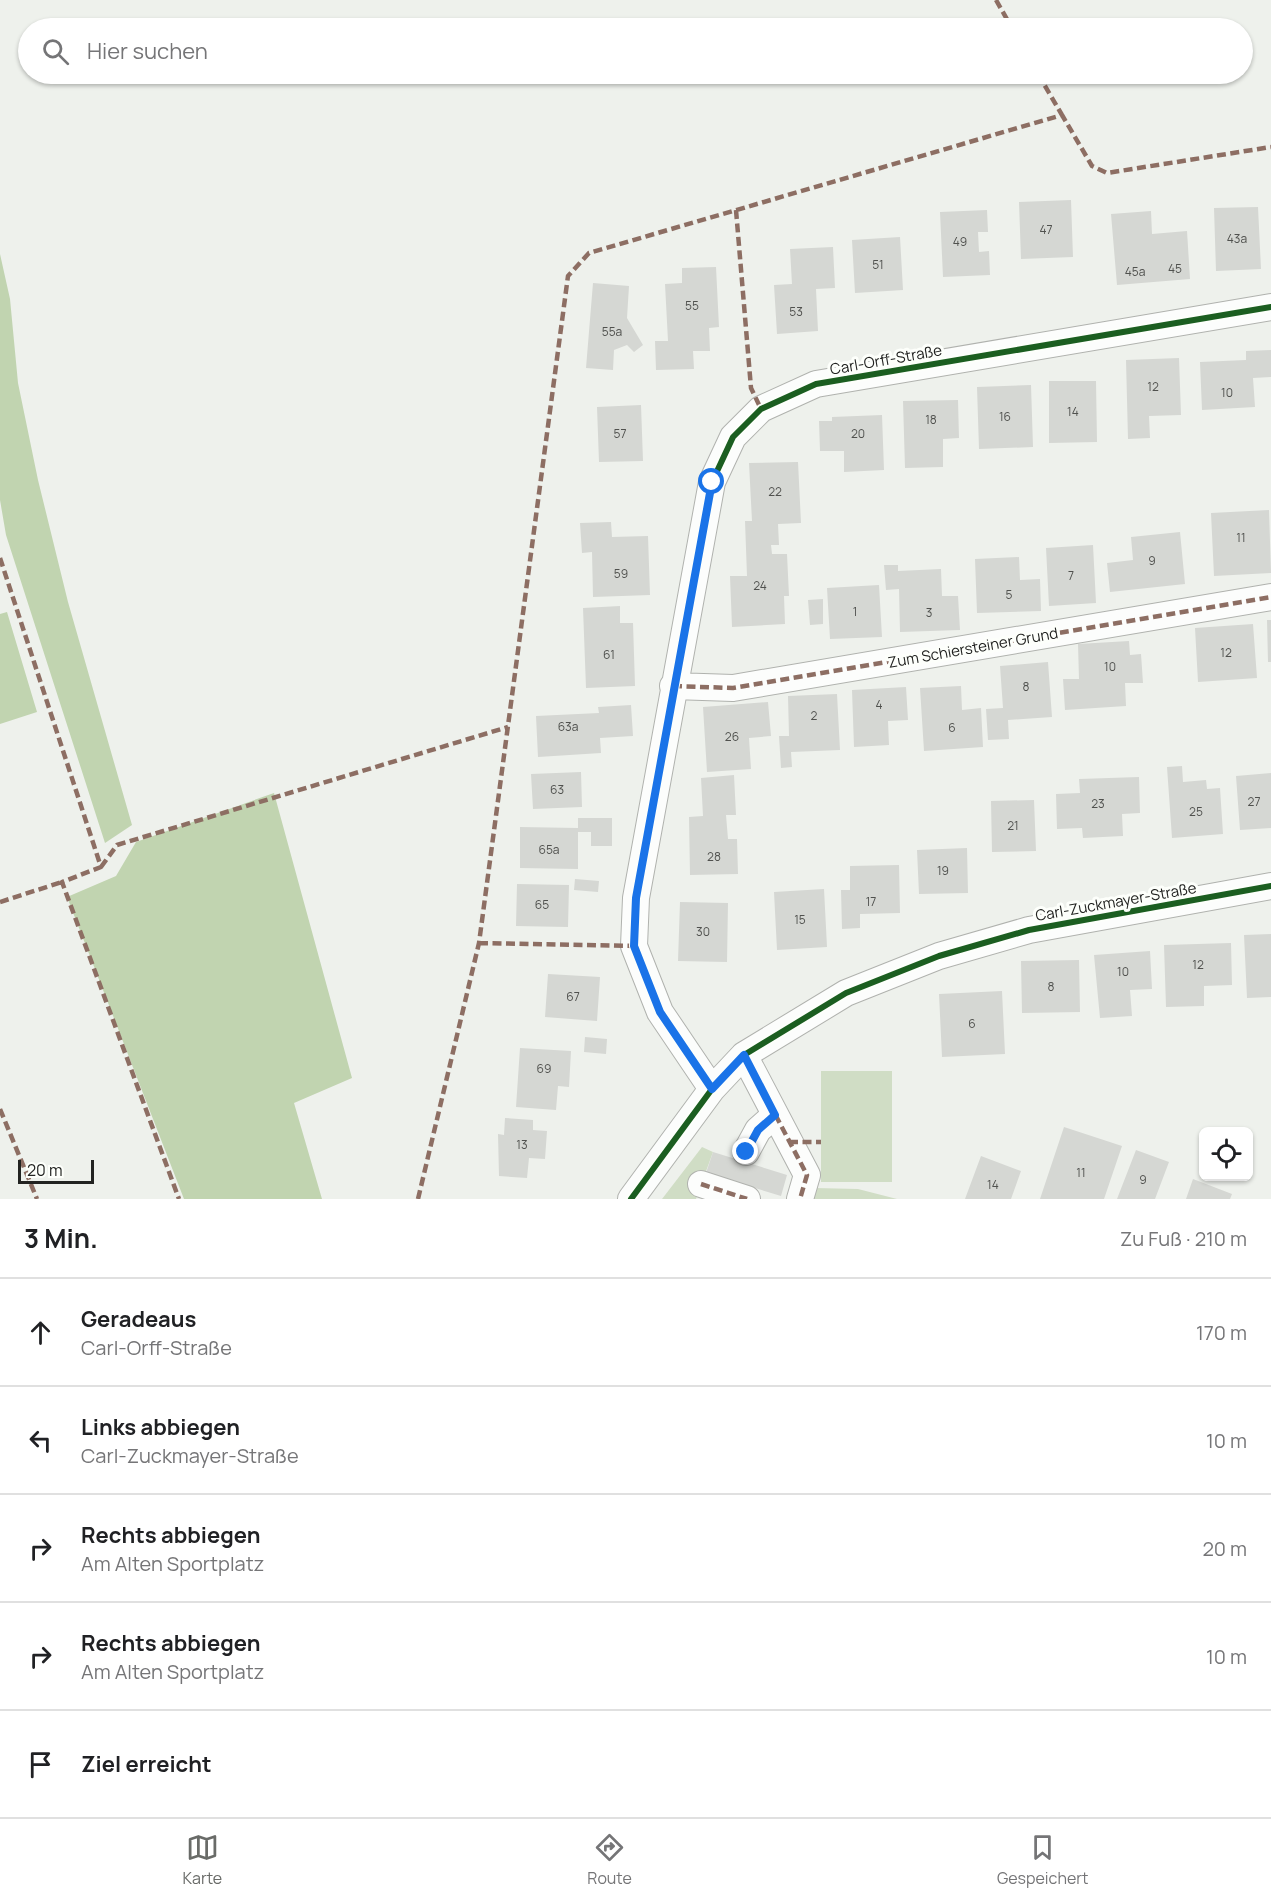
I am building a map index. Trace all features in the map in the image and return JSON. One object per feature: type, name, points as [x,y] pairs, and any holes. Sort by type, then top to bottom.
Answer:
[{"type":"street","name":"Carl-Orff-Straße","points":[[712,1089],[660,1012],[634,946],[636,898],[712,482],[733,437],[761,409],[816,384],[1271,307]]},
{"type":"street","name":"Zum Schiersteiner Grund","points":[[674,686],[733,688],[1271,597]]},
{"type":"street","name":"Carl-Zuckmayer-Straße","points":[[631,1199],[712,1089],[744,1055],[846,993],[939,957],[1029,930],[1271,886]]},
{"type":"street","points":[[744,1055],[807,1175],[800,1199]]},
{"type":"street","points":[[746,1152],[758,1130],[775,1115]]},
{"type":"street","points":[[701,1184],[747,1199]]},
{"type":"green space","points":[[0,254],[10,299],[18,383],[38,480],[68,602],[132,825],[105,843],[6,535],[0,500]]},
{"type":"green space","points":[[7,612],[37,712],[0,724],[0,614]]},
{"type":"green space","points":[[274,793],[352,1078],[294,1103],[322,1199],[184,1199],[67,897],[116,876],[136,842]]},
{"type":"green space","points":[[821,1071],[892,1071],[892,1182],[821,1182]]},
{"type":"green space","points":[[702,1147],[713,1152],[696,1199],[662,1199]]},
{"type":"green space","points":[[815,1188],[858,1189],[897,1199],[811,1199]]},
{"type":"building","points":[[1071,200],[1073,257],[1021,259],[1019,202]]},
{"type":"building","points":[[1258,207],[1261,269],[1216,271],[1214,208]]},
{"type":"building","points":[[987,210],[988,232],[978,232],[979,252],[989,251],[990,275],[943,277],[940,212]]},
{"type":"building","points":[[1151,211],[1152,234],[1187,231],[1190,279],[1117,285],[1111,214]]},
{"type":"building","points":[[900,237],[903,290],[855,293],[852,240]]},
{"type":"building","points":[[833,247],[835,288],[816,289],[818,331],[777,334],[774,285],[792,284],[790,249]]},
{"type":"building","points":[[716,267],[719,327],[709,328],[710,351],[693,351],[694,369],[656,370],[655,341],[668,341],[665,284],[682,283],[682,268]]},
{"type":"building","points":[[593,283],[629,286],[627,318],[643,345],[634,352],[627,345],[614,350],[613,370],[586,368]]},
{"type":"building","points":[[1271,350],[1271,377],[1253,378],[1255,407],[1202,410],[1200,362],[1246,360],[1246,351]]},
{"type":"building","points":[[1179,358],[1181,415],[1149,416],[1150,438],[1128,439],[1126,360]]},
{"type":"building","points":[[1049,381],[1096,381],[1097,442],[1049,443]]},
{"type":"building","points":[[1031,385],[1033,447],[979,449],[977,387]]},
{"type":"building","points":[[958,400],[959,438],[943,439],[943,467],[905,468],[903,401]]},
{"type":"building","points":[[641,405],[643,461],[599,462],[597,407]]},
{"type":"building","points":[[882,415],[884,470],[844,472],[844,451],[820,451],[819,421],[832,421],[832,417]]},
{"type":"building","points":[[798,462],[801,523],[778,524],[779,545],[771,545],[772,554],[787,554],[789,596],[784,596],[785,624],[732,627],[730,576],[747,576],[745,521],[752,521],[749,463]]},
{"type":"building","points":[[1269,510],[1271,573],[1214,576],[1211,513]]},
{"type":"building","points":[[611,522],[612,537],[648,536],[650,595],[593,597],[592,552],[582,553],[580,523]]},
{"type":"building","points":[[1180,532],[1185,584],[1110,592],[1107,563],[1133,560],[1131,537]]},
{"type":"building","points":[[1093,545],[1096,603],[1049,606],[1046,548]]},
{"type":"building","points":[[1019,557],[1020,580],[1040,579],[1041,611],[977,613],[975,559]]},
{"type":"building","points":[[884,565],[898,565],[898,571],[941,569],[942,596],[958,596],[960,630],[900,632],[899,589],[886,590]]},
{"type":"building","points":[[879,585],[882,637],[830,639],[827,588]]},
{"type":"building","points":[[823,599],[823,624],[810,625],[808,600]]},
{"type":"building","points":[[620,606],[620,623],[633,623],[635,686],[586,688],[583,608]]},
{"type":"building","points":[[1267,620],[1271,620],[1271,662],[1268,662]]},
{"type":"building","points":[[1253,624],[1257,678],[1198,682],[1195,628]]},
{"type":"building","points":[[1129,641],[1130,655],[1141,654],[1143,683],[1125,683],[1126,706],[1065,710],[1063,679],[1079,679],[1078,644]]},
{"type":"building","points":[[1048,662],[1052,717],[1008,720],[1009,739],[988,740],[986,709],[1003,708],[1000,666]]},
{"type":"building","points":[[961,686],[962,710],[981,708],[983,747],[924,751],[920,688]]},
{"type":"building","points":[[906,687],[908,720],[888,721],[889,745],[854,747],[852,690]]},
{"type":"building","points":[[837,694],[840,750],[791,752],[792,767],[781,768],[779,736],[789,736],[788,696]]},
{"type":"building","points":[[768,702],[771,736],[749,738],[751,769],[707,772],[703,707]]},
{"type":"building","points":[[631,705],[633,736],[600,738],[601,753],[538,757],[536,716],[599,713],[598,707]]},
{"type":"building","points":[[1182,766],[1183,782],[1206,780],[1207,789],[1220,788],[1223,834],[1172,838],[1167,767]]},
{"type":"building","points":[[581,772],[582,807],[533,809],[531,774]]},
{"type":"building","points":[[1271,773],[1271,828],[1240,830],[1236,776]]},
{"type":"building","points":[[734,775],[736,815],[726,815],[728,839],[737,839],[738,874],[690,875],[689,817],[703,816],[701,778]]},
{"type":"building","points":[[1139,777],[1140,813],[1122,814],[1123,836],[1083,838],[1082,828],[1057,829],[1056,794],[1080,793],[1079,779]]},
{"type":"building","points":[[1034,800],[1036,851],[992,852],[991,801]]},
{"type":"building","points":[[578,818],[612,818],[612,846],[591,846],[591,832],[578,832],[578,869],[520,868],[520,827],[578,828]]},
{"type":"building","points":[[967,848],[968,893],[919,894],[917,850]]},
{"type":"building","points":[[899,865],[900,913],[860,914],[860,928],[842,929],[841,890],[850,890],[850,866]]},
{"type":"building","points":[[575,879],[599,881],[598,892],[574,890]]},
{"type":"building","points":[[517,884],[569,885],[568,927],[516,926]]},
{"type":"building","points":[[824,889],[827,947],[777,950],[774,892]]},
{"type":"building","points":[[680,902],[728,903],[727,962],[678,961]]},
{"type":"building","points":[[1271,934],[1271,997],[1247,998],[1244,935]]},
{"type":"building","points":[[1231,943],[1232,985],[1204,986],[1204,1006],[1166,1007],[1164,945]]},
{"type":"building","points":[[1150,951],[1152,989],[1130,990],[1132,1016],[1100,1018],[1094,955]]},
{"type":"building","points":[[1079,960],[1080,1012],[1022,1013],[1021,961]]},
{"type":"building","points":[[548,974],[600,977],[597,1021],[545,1017]]},
{"type":"building","points":[[1002,991],[1005,1054],[942,1057],[939,994]]},
{"type":"building","points":[[585,1037],[607,1039],[606,1054],[584,1052]]},
{"type":"building","points":[[520,1048],[571,1051],[569,1087],[558,1086],[556,1110],[516,1107]]},
{"type":"building","points":[[505,1118],[533,1120],[533,1130],[547,1131],[545,1159],[529,1158],[527,1178],[499,1176],[498,1134],[504,1135]]},
{"type":"building","points":[[1064,1127],[1122,1146],[1104,1199],[1040,1199]]},
{"type":"building","points":[[1136,1150],[1169,1162],[1155,1199],[1117,1199]]},
{"type":"building","points":[[713,1152],[787,1175],[781,1196],[706,1173]]},
{"type":"building","points":[[981,1156],[1021,1171],[1011,1199],[965,1199]]},
{"type":"building","points":[[1193,1179],[1232,1194],[1230,1199],[1186,1199]]},
{"type":"marked path","points":[[996,0],[1006,18]]},
{"type":"marked path","points":[[1044,84],[1062,115]]},
{"type":"marked path","points":[[418,1199],[479,943],[568,276],[589,253],[1062,115],[1092,166],[1107,173],[1271,147]]},
{"type":"marked path","points":[[736,210],[751,388],[761,409]]},
{"type":"marked path","points":[[0,558],[101,867],[62,882],[179,1199]]},
{"type":"marked path","points":[[673,686],[733,688],[1271,597]]},
{"type":"marked path","points":[[101,867],[117,845],[508,727]]},
{"type":"marked path","points":[[0,902],[62,882]]},
{"type":"marked path","points":[[479,943],[634,946]]},
{"type":"marked path","points":[[744,1055],[807,1175],[800,1199]]},
{"type":"marked path","points":[[0,1109],[37,1199]]},
{"type":"marked path","points":[[746,1152],[758,1130],[775,1115]]},
{"type":"marked path","points":[[789,1142],[821,1142]]},
{"type":"marked path","points":[[701,1184],[747,1199]]},
{"type":"cycle path","points":[[712,1089],[660,1012],[634,946],[636,898],[712,482],[733,437],[761,409],[816,384],[1271,307]]},
{"type":"cycle path","points":[[631,1199],[712,1089],[744,1055],[846,993],[939,956],[1029,930],[1271,886]]},
{"type":"route","points":[[712,482],[636,898],[634,946],[660,1012],[712,1089],[744,1055],[775,1115],[758,1130],[746,1152]]}]
